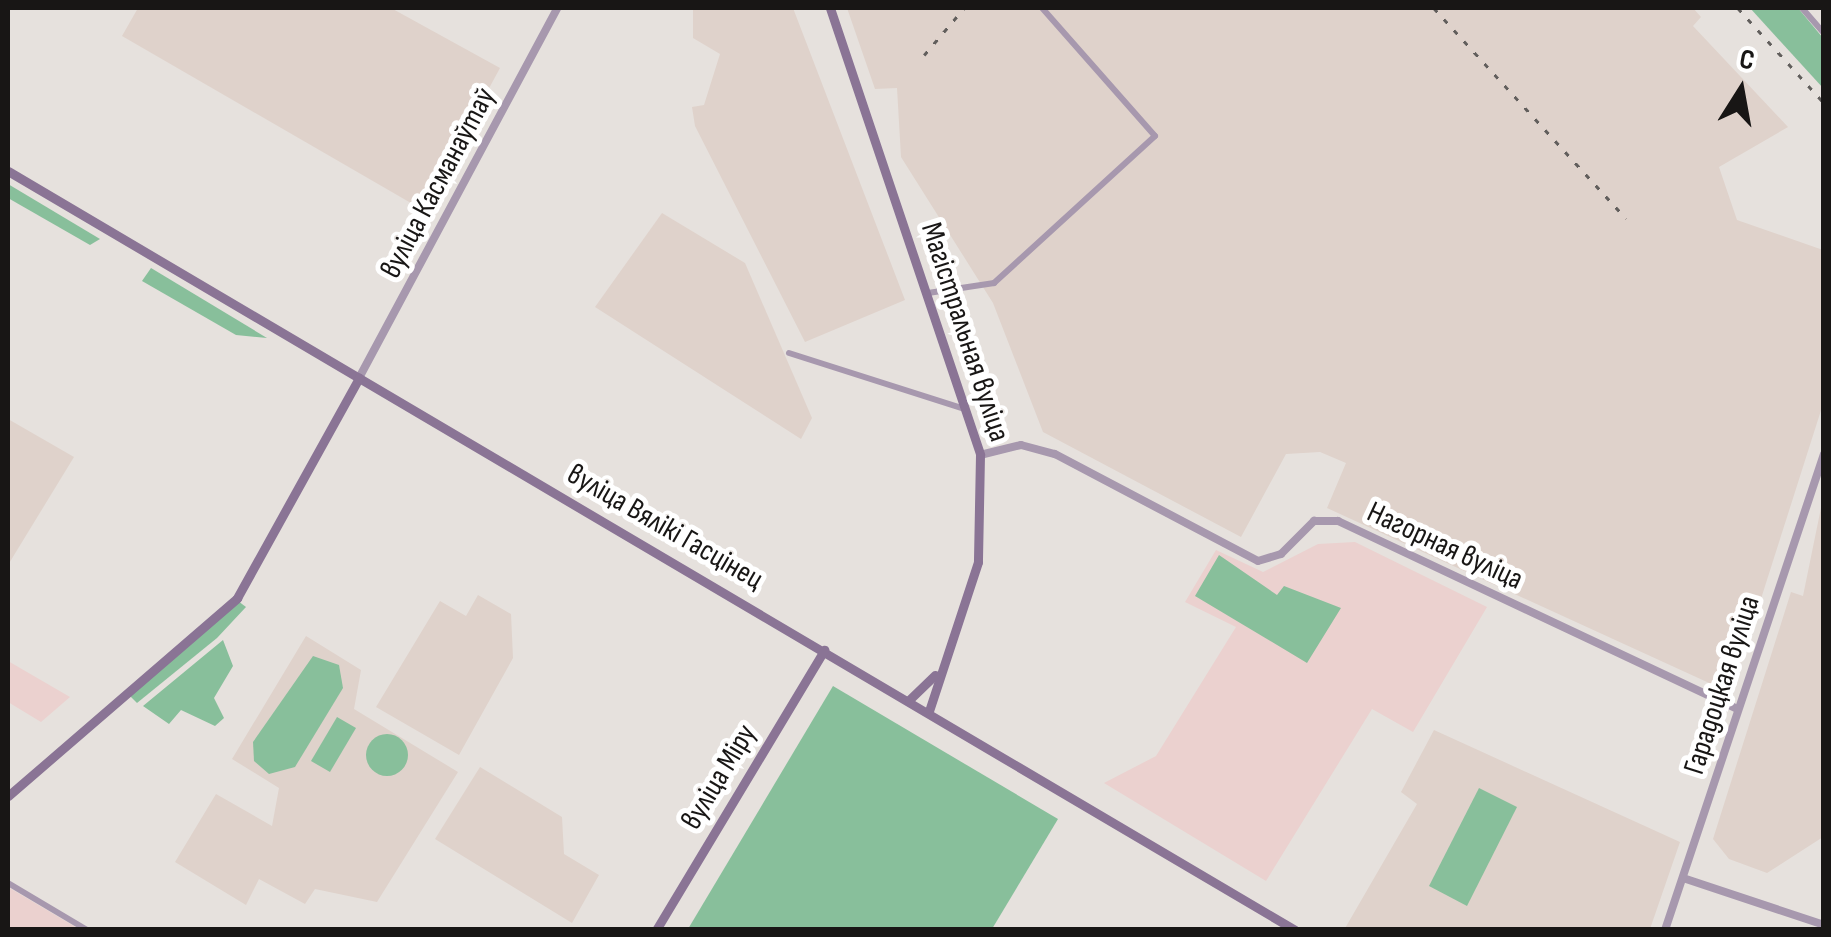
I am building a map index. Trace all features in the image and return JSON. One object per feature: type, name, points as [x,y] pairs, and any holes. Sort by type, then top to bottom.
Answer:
[{"type":"main road","name":"Магістральная вуліца","points":[[830,8],[980,455],[978,562],[935,675]]},
{"type":"main road","name":"вуліца Вялікі Гасцінец","points":[[8,171],[1295,930]]},
{"type":"main road","points":[[8,796],[237,598],[341,418],[359,378]]},
{"type":"main road","name":"вуліца Міру","points":[[656,930],[824,650]]},
{"type":"main road","points":[[909,700],[935,675]]},
{"type":"main road","points":[[929,711],[935,675]]},
{"type":"street","name":"вуліца Касманаўтаў","points":[[359,378],[556,8]]},
{"type":"street","points":[[928,293],[994,283],[1156,136],[1042,8]]},
{"type":"street","points":[[1802,8],[1824,33]]},
{"type":"street","points":[[789,353],[968,410]]},
{"type":"street","name":"Нагорная вуліца","points":[[980,455],[1020,444],[1056,454],[1258,561],[1281,554],[1314,521],[1338,520],[1736,708]]},
{"type":"street","name":"Гарадоцкая вуліца","points":[[1665,930],[1824,454]]},
{"type":"street","points":[[1683,878],[1824,925]]},
{"type":"street","points":[[8,883],[87,930]]},
{"type":"shaded area","points":[[138,8],[391,8],[500,68],[423,210],[122,36]]},
{"type":"shaded area","points":[[693,8],[793,8],[905,300],[805,342],[695,126],[692,107],[704,105],[720,54],[693,38]]},
{"type":"shaded area","points":[[847,8],[1693,8],[1701,17],[1693,26],[1788,127],[1719,167],[1737,220],[1823,250],[1823,404],[1731,693],[1327,508],[1346,463],[1320,452],[1286,454],[1241,537],[1043,432],[993,303],[901,157],[897,88],[875,89]]},
{"type":"shaded area","points":[[662,213],[745,263],[812,418],[801,439],[595,307]]},
{"type":"shaded area","points":[[8,419],[74,457],[8,565]]},
{"type":"shaded area","points":[[1823,498],[1823,837],[1767,873],[1729,859],[1713,839],[1791,592],[1803,596]]},
{"type":"shaded area","points":[[1355,542],[1487,607],[1413,732],[1372,709],[1266,881],[1104,783],[1156,756],[1236,627],[1185,602],[1216,550],[1263,572],[1318,544]]},
{"type":"shaded area","points":[[478,595],[511,614],[513,658],[459,755],[376,707],[440,601],[466,616]]},
{"type":"shaded area","points":[[306,636],[361,670],[354,709],[458,772],[377,902],[315,889],[305,904],[259,879],[246,905],[175,862],[216,794],[272,826],[279,788],[232,759]]},
{"type":"shaded area","points":[[8,661],[70,697],[41,722],[8,702]]},
{"type":"shaded area","points":[[1434,730],[1680,842],[1650,929],[1344,930],[1417,804],[1401,792]]},
{"type":"shaded area","points":[[480,767],[562,817],[564,854],[599,875],[572,923],[435,839]]},
{"type":"shaded area","points":[[8,887],[79,929],[8,929]]},
{"type":"green space","points":[[1750,8],[1798,8],[1823,38],[1823,88]]},
{"type":"green space","points":[[8,184],[100,239],[90,245],[8,198]]},
{"type":"green space","points":[[151,268],[267,338],[236,335],[142,281]]},
{"type":"green space","points":[[1219,555],[1277,595],[1284,586],[1341,608],[1307,663],[1195,596]]},
{"type":"green space","points":[[238,601],[246,607],[217,638],[137,703],[130,696]]},
{"type":"green space","points":[[223,640],[233,666],[214,698],[224,718],[215,726],[181,710],[169,724],[143,706]]},
{"type":"green space","points":[[313,656],[339,665],[343,688],[295,767],[269,774],[254,761],[253,742]]},
{"type":"green space","points":[[833,686],[1058,819],[992,929],[688,929]]},
{"type":"green space","points":[[337,717],[356,728],[330,772],[311,761]]},
{"type":"green space","points":[[387,734],[402,740],[408,755],[402,770],[387,776],[372,770],[366,755],[372,740]]},
{"type":"green space","points":[[1479,788],[1517,807],[1467,906],[1429,886]]},
{"type":"railway","points":[[924,55],[964,8]]},
{"type":"railway","points":[[1434,8],[1626,218]]},
{"type":"railway","points":[[1738,8],[1824,103]]}]
